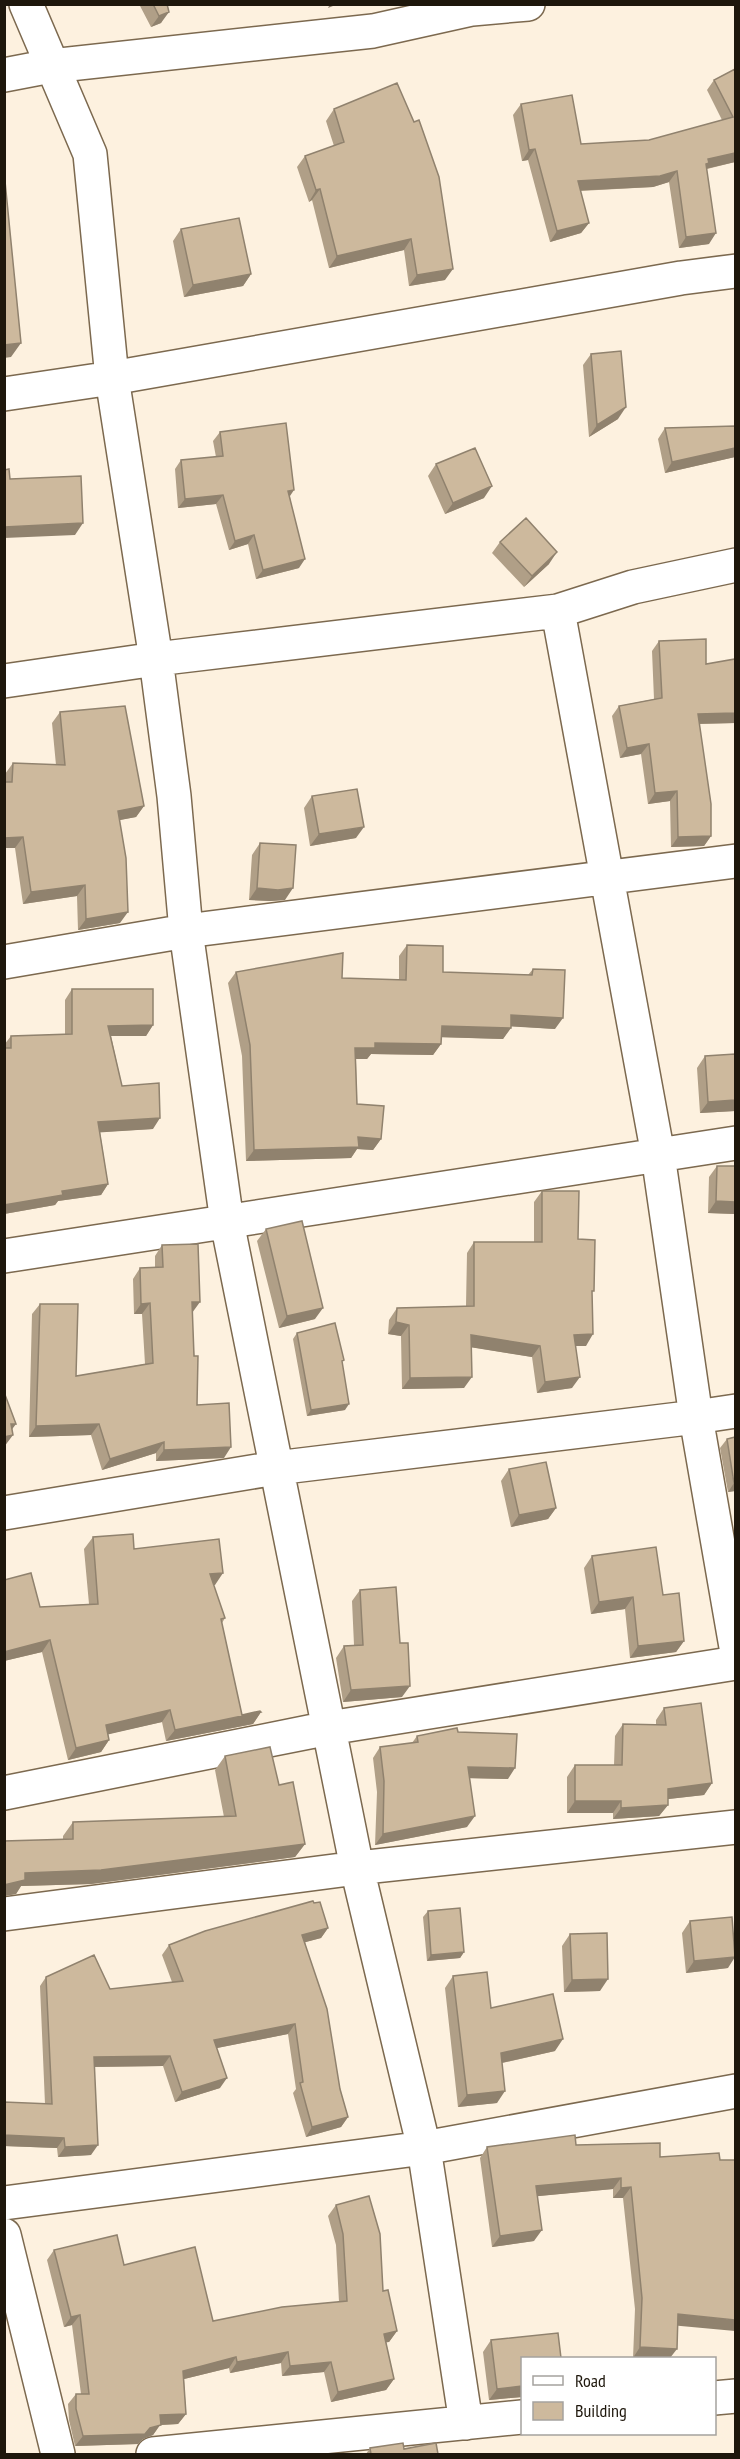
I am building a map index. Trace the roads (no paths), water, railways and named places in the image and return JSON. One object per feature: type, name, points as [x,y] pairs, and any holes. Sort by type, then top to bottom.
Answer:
[{"type":"street","points":[[26,4],[90,154],[112,378],[156,659],[174,796],[186,931],[226,1222],[357,1868],[424,2148],[466,2423]]},
{"type":"street","points":[[4,75],[51,66],[373,31],[471,7],[528,4]]},
{"type":"street","points":[[4,394],[112,378],[681,278],[735,271]]},
{"type":"street","points":[[4,681],[156,659],[558,611],[633,587],[735,565]]},
{"type":"street","points":[[558,611],[609,877],[658,1155],[696,1418],[735,1647]]},
{"type":"street","points":[[4,962],[186,931],[735,861]]},
{"type":"street","points":[[4,1256],[735,1143]]},
{"type":"street","points":[[4,1513],[276,1468],[696,1418],[735,1411]]},
{"type":"street","points":[[4,1793],[329,1728],[735,1664]]},
{"type":"street","points":[[4,1914],[357,1868],[735,1827]]},
{"type":"street","points":[[4,2204],[424,2148],[735,2091]]},
{"type":"street","points":[[4,2235],[58,2454]]},
{"type":"street","points":[[716,2398],[735,2396]]},
{"type":"street","points":[[153,2454],[521,2417]]}]
